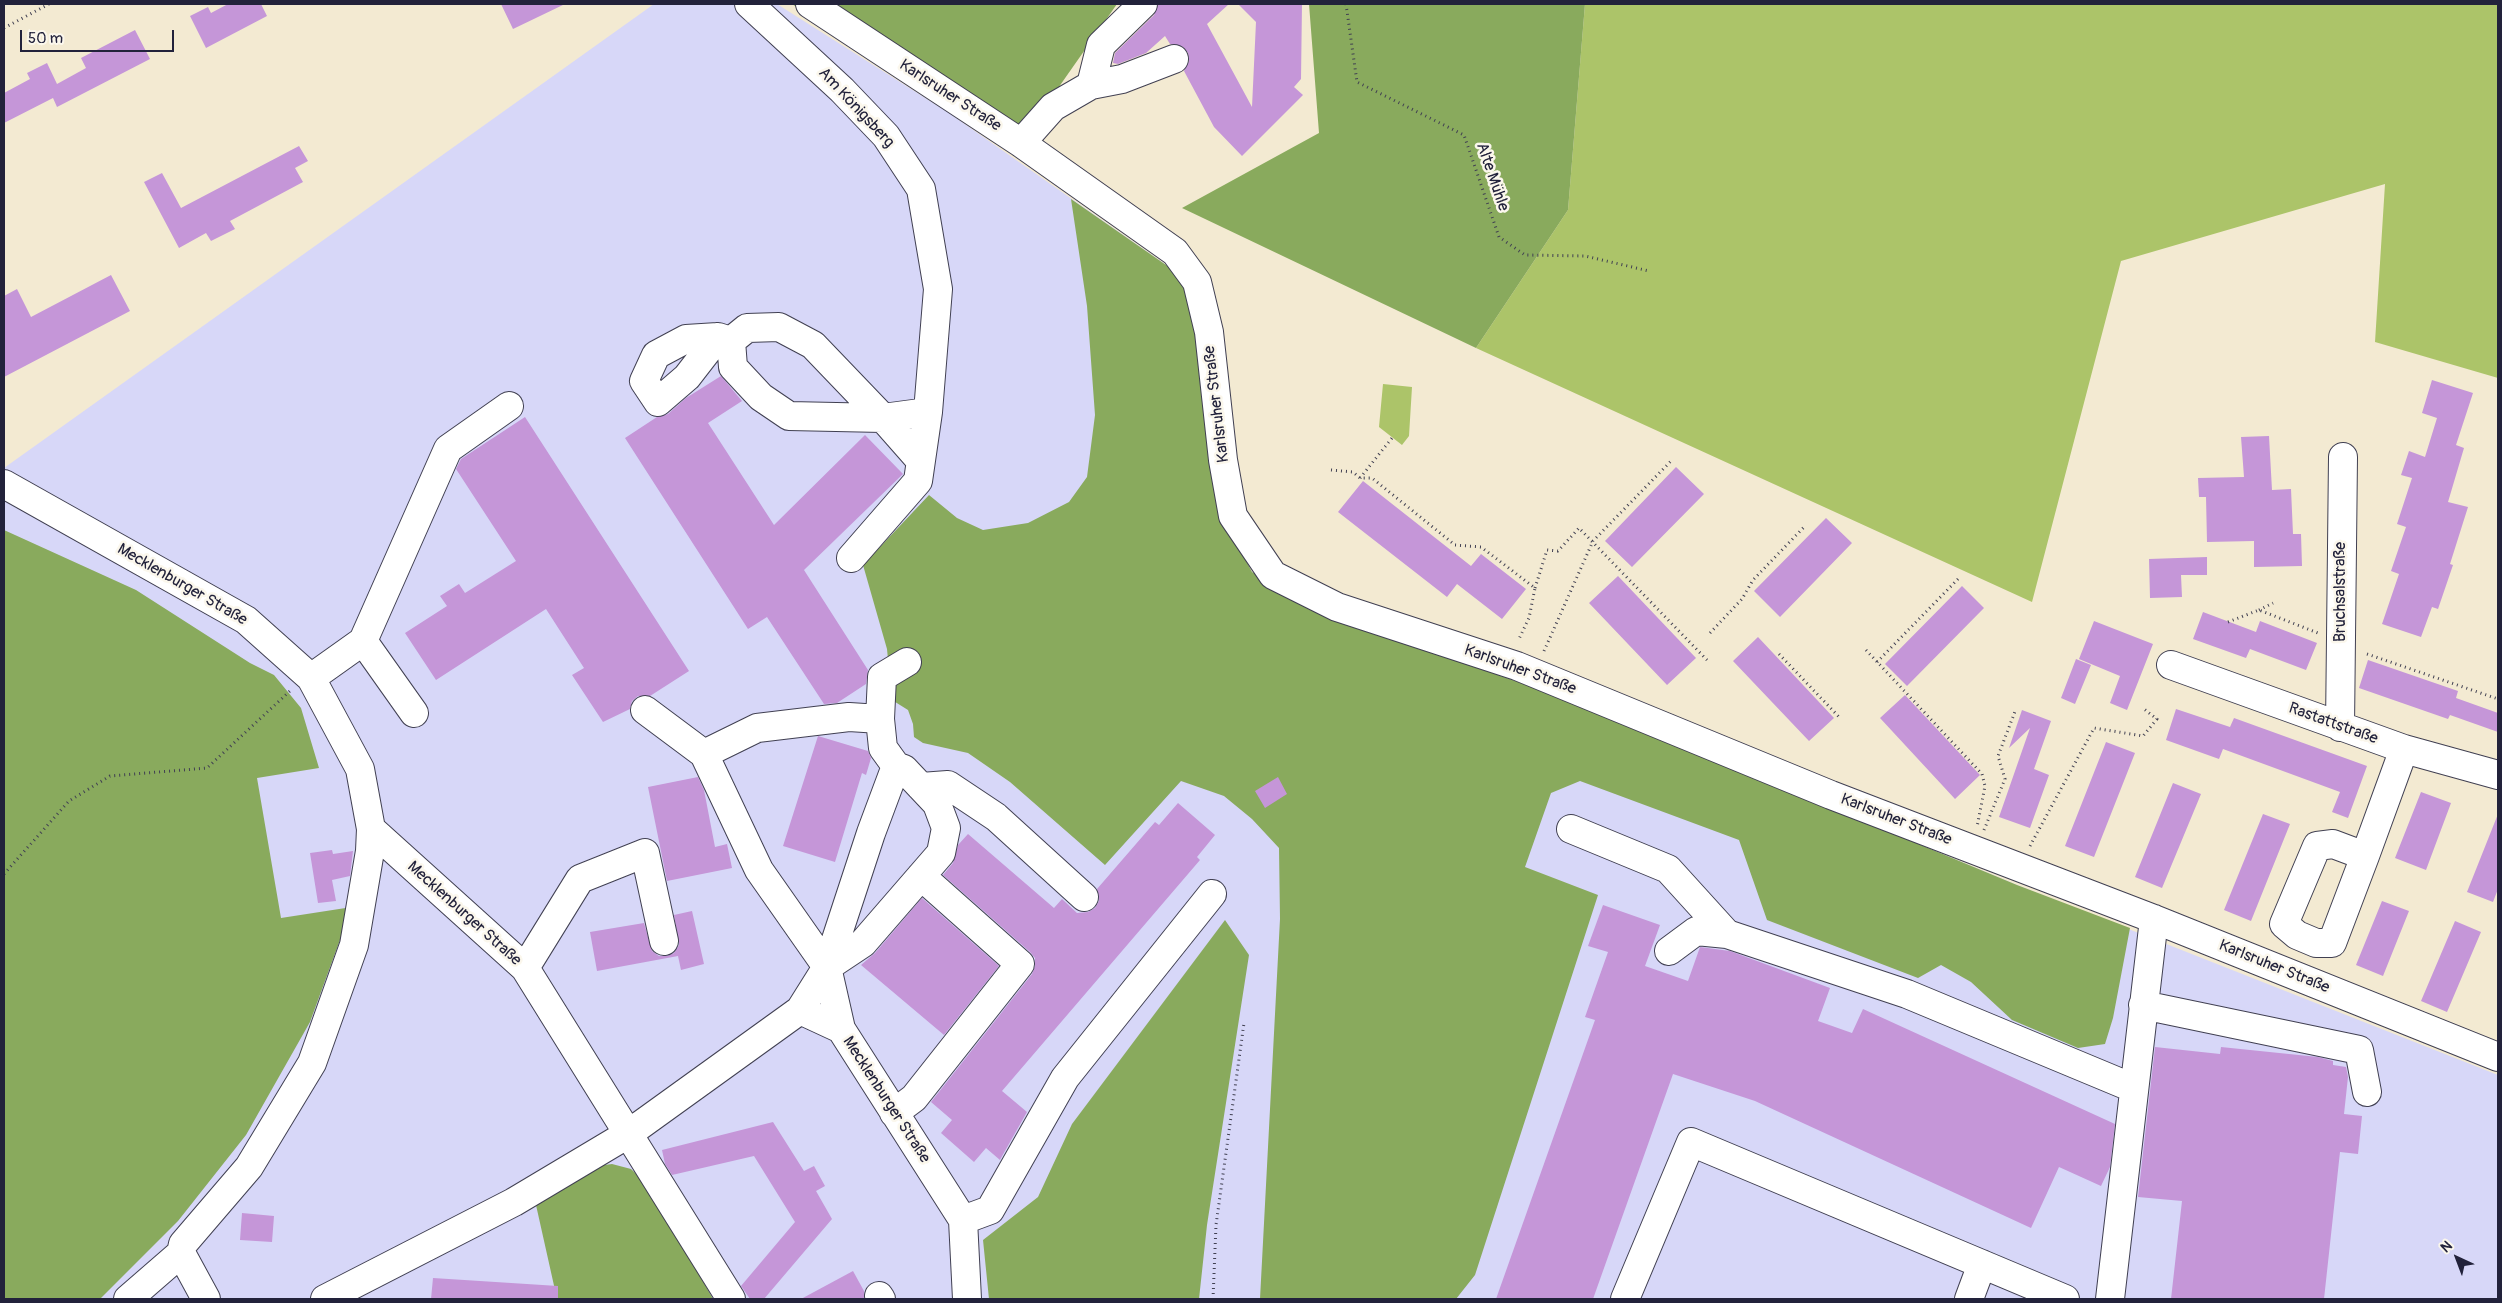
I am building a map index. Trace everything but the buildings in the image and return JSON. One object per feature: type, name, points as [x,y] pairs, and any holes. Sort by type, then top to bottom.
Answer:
[{"type":"street","name":"Am Königsberg","points":[[749,4],[842,90],[886,136],[921,189],[938,289],[928,412],[918,481],[851,558]]},
{"type":"street","name":"Karlsruher Straße","points":[[810,4],[1021,143],[1175,252],[1197,282],[1209,332],[1223,460],[1233,516],[1273,575],[1337,607],[1517,666],[1831,795],[2154,919],[2498,1057]]},
{"type":"street","points":[[1091,85],[1101,45],[1144,4]]},
{"type":"street","points":[[1021,143],[1053,107],[1091,85],[1122,79],[1174,59]]},
{"type":"street","points":[[920,460],[883,418],[813,345],[779,327],[747,328],[724,339],[733,367],[761,397],[789,416],[883,418],[928,412]]},
{"type":"street","points":[[311,678],[363,641],[448,449],[509,406]]},
{"type":"street","name":"Bruchsalstraße","points":[[2340,727],[2342,458]]},
{"type":"street","name":"Mecklenburger Straße","points":[[4,484],[246,620],[311,678],[360,768],[371,829],[370,851],[354,945],[312,1062],[249,1167],[183,1244],[181,1253],[128,1299]]},
{"type":"street","points":[[363,641],[414,713]]},
{"type":"street","points":[[827,967],[862,944],[941,853],[946,828],[937,804],[904,769],[896,766],[883,748],[880,719],[882,677],[907,662]]},
{"type":"street","name":"Rastattstraße","points":[[2170,665],[2404,749],[2498,775]]},
{"type":"street","points":[[645,710],[704,754],[759,870],[827,967],[841,1029]]},
{"type":"street","points":[[704,754],[757,728],[850,717],[880,719]]},
{"type":"street","points":[[2365,856],[2404,749]]},
{"type":"street","points":[[325,1299],[514,1202],[628,1134],[800,1010],[827,967],[871,833],[896,766]]},
{"type":"street","points":[[921,787],[948,785],[996,817],[1084,897]]},
{"type":"street","name":"Mecklenburger Straße","points":[[371,829],[525,968],[731,1299]]},
{"type":"street","points":[[1571,830],[1668,869],[1727,934]]},
{"type":"street","points":[[525,968],[580,878],[645,853],[664,941]]},
{"type":"street","points":[[894,1113],[914,1098],[1020,964],[921,876]]},
{"type":"street","points":[[962,1220],[990,1210],[1065,1078],[1212,894]]},
{"type":"street","points":[[2110,1299],[2154,919]]},
{"type":"street","points":[[1669,951],[1696,932],[1727,934],[1908,994],[2133,1088]]},
{"type":"street","points":[[2143,1005],[2359,1050],[2367,1092]]},
{"type":"street","name":"Mecklenburger Straße","points":[[800,1010],[841,1029],[962,1220],[968,1299]]},
{"type":"street","points":[[1624,1299],[1691,1142],[2065,1299]]},
{"type":"street","points":[[181,1253],[206,1299]]},
{"type":"street","points":[[1969,1299],[1982,1264]]},
{"type":"path","points":[[4,28],[49,4]]},
{"type":"path","name":"Alte Mühle","points":[[1346,4],[1357,82],[1464,135],[1499,237],[1525,255],[1585,256],[1649,271]]},
{"type":"path","points":[[1360,478],[1392,438]]},
{"type":"path","points":[[1541,659],[1593,541],[1673,459]]},
{"type":"path","points":[[1331,470],[1354,472],[1360,478],[1372,478],[1455,544],[1481,547],[1535,588]]},
{"type":"path","points":[[1710,633],[1742,599],[1753,580],[1806,525]]},
{"type":"path","points":[[1518,642],[1529,618],[1546,550],[1558,551],[1579,528],[1707,660]]},
{"type":"path","points":[[1877,662],[1959,578]]},
{"type":"path","points":[[2228,622],[2259,610],[2273,602]]},
{"type":"path","points":[[2259,610],[2341,642]]},
{"type":"path","points":[[1866,650],[1982,774],[1985,786],[1976,832]]},
{"type":"path","points":[[1779,654],[1841,719]]},
{"type":"path","points":[[2367,654],[2498,699]]},
{"type":"path","points":[[4,874],[69,801],[110,776],[207,768],[294,687],[311,678]]},
{"type":"path","points":[[1982,835],[2005,779],[1998,756],[2016,708]]},
{"type":"path","points":[[2027,853],[2094,728],[2143,736],[2157,719],[2144,709]]},
{"type":"path","points":[[1213,1299],[1216,1225],[1244,1023]]},
{"type":"shaded area","points":[[654,4],[777,4],[949,113],[1192,283],[1222,515],[1252,572],[1329,617],[1577,702],[2017,885],[2498,1075],[2498,1299],[4,1299],[4,468]]},
{"type":"green space","points":[[792,4],[1117,4],[1014,151]]},
{"type":"green space","points":[[1309,4],[1585,4],[1568,210],[1476,348],[1182,208],[1319,133]]},
{"type":"green space","points":[[1585,4],[2498,4],[2498,378],[2375,342],[2385,184],[2121,261],[2032,602],[1476,348],[1568,210]]},
{"type":"green space","points":[[1071,199],[1192,283],[1222,515],[1252,572],[1329,617],[1577,702],[2017,885],[2130,928],[2113,1018],[2105,1044],[2078,1048],[2012,1020],[1971,982],[1941,965],[1918,978],[1767,920],[1739,840],[1580,781],[1551,793],[1525,867],[1598,895],[1475,1275],[1456,1299],[1260,1299],[1280,919],[1279,848],[1252,819],[1224,796],[1181,781],[1105,865],[1010,782],[968,753],[923,743],[914,737],[913,724],[908,710],[892,700],[887,649],[863,565],[929,495],[957,518],[983,530],[1028,523],[1069,502],[1087,477],[1095,415],[1087,306]]},
{"type":"green space","points":[[1383,384],[1412,387],[1409,436],[1402,445],[1379,427]]},
{"type":"green space","points":[[4,530],[136,590],[250,663],[274,675],[301,708],[319,768],[257,778],[281,918],[352,907],[310,1022],[246,1135],[178,1221],[100,1299],[4,1299]]},
{"type":"green space","points":[[1225,920],[1249,955],[1207,1225],[1199,1299],[989,1299],[983,1240],[1038,1197],[1072,1124]]},
{"type":"green space","points":[[612,1164],[631,1169],[649,1186],[713,1299],[557,1299],[536,1205],[597,1166]]}]
